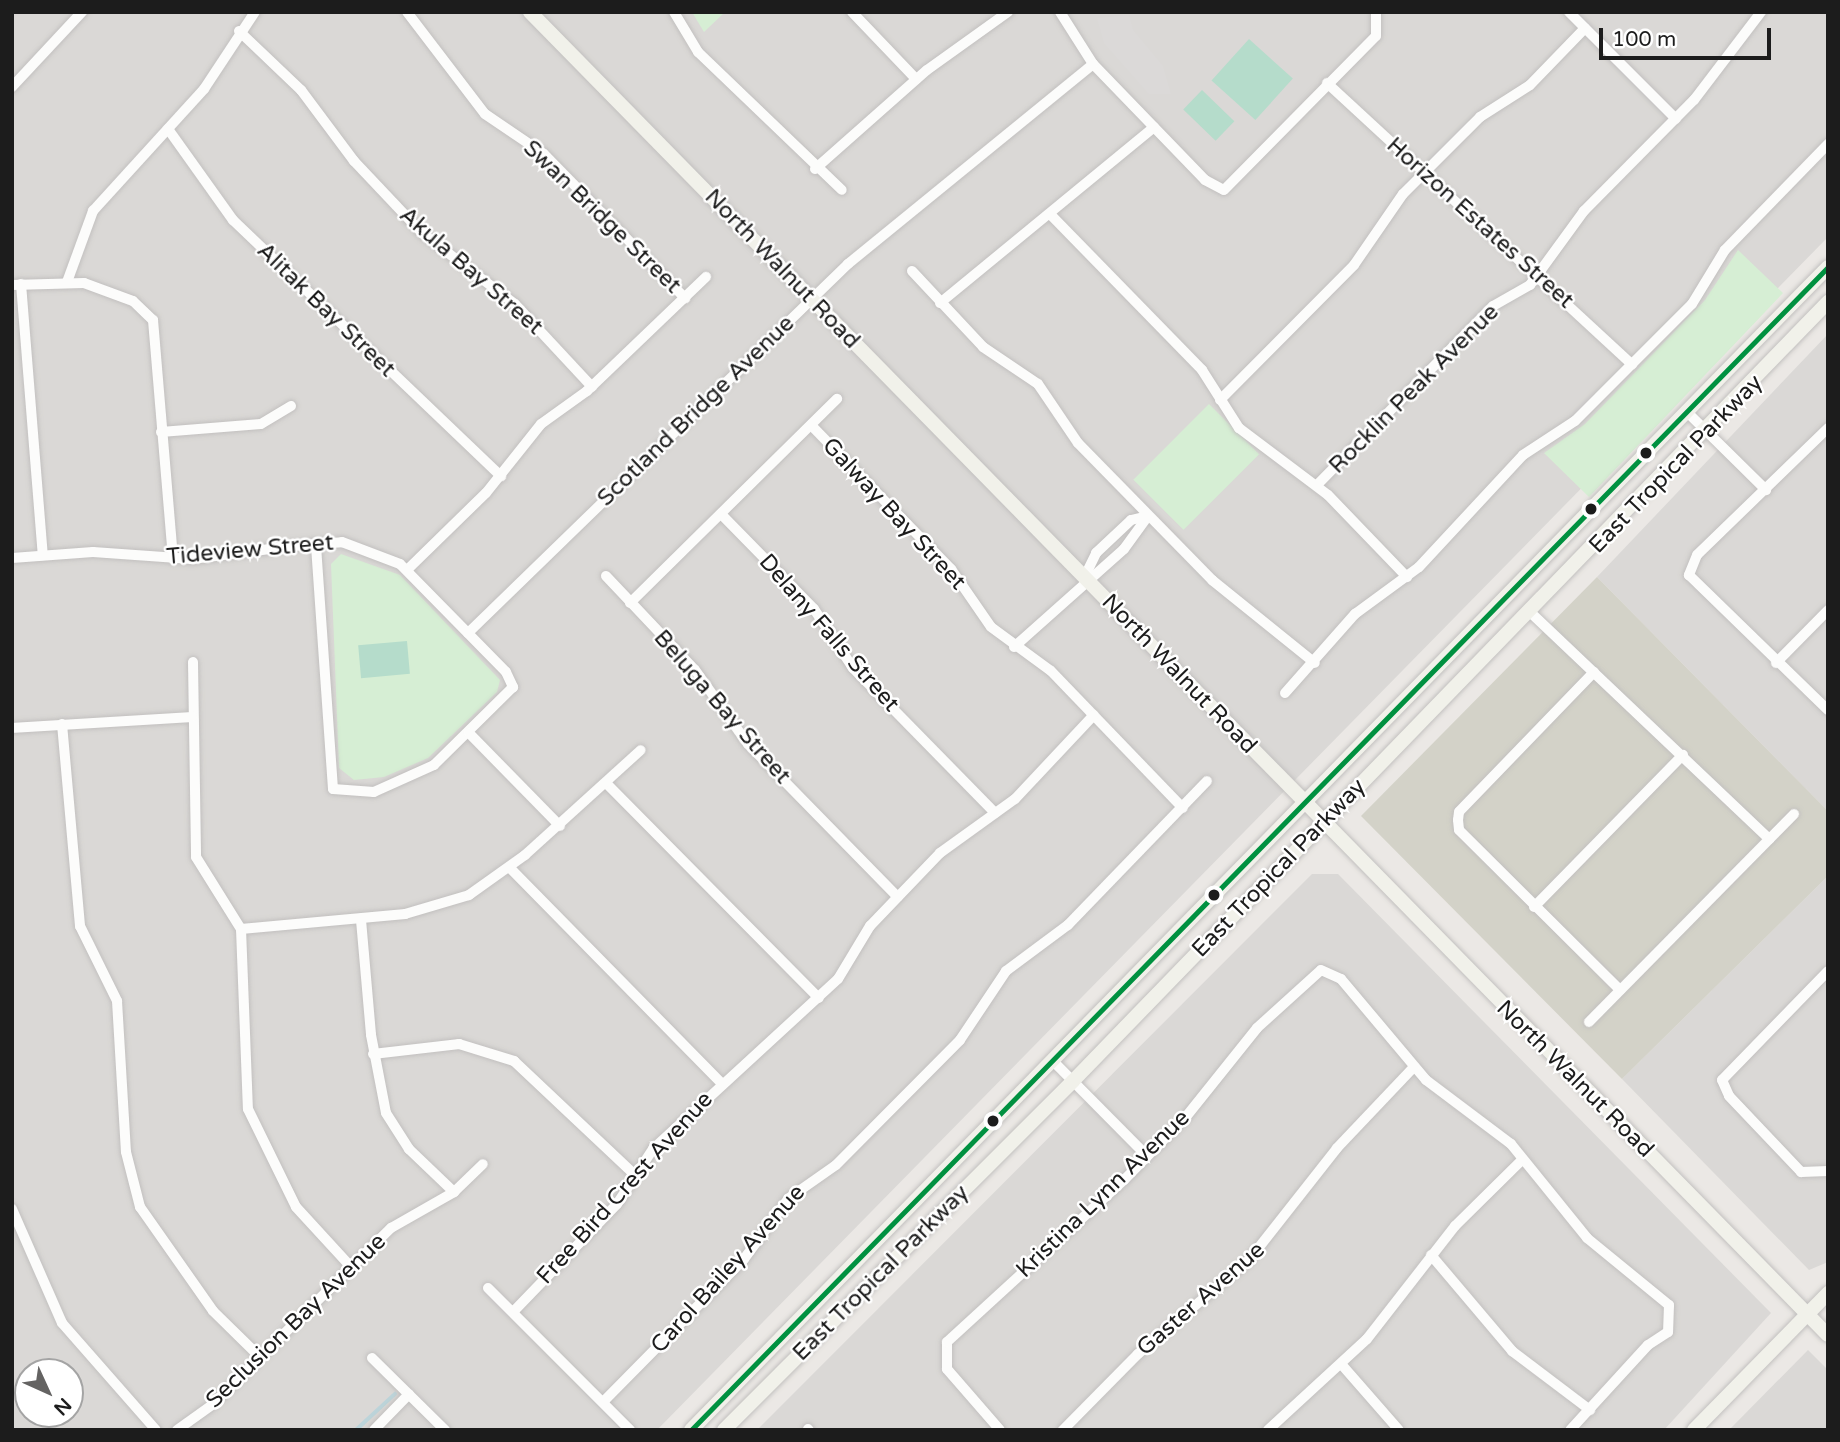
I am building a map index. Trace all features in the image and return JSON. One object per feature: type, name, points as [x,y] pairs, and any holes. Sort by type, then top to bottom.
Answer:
[{"type":"main road","name":"North Walnut Road","points":[[530,12],[1828,1335]]},
{"type":"main road","name":"East Tropical Parkway","points":[[691,1430],[1305,803],[1690,415],[1828,267]]},
{"type":"main road","name":"East Tropical Parkway","points":[[724,1430],[1073,1081],[1323,822],[1707,432],[1828,302]]},
{"type":"main road","points":[[1694,1430],[1828,1293]]},
{"type":"street","points":[[12,87],[82,12]]},
{"type":"street","points":[[67,282],[93,211],[204,89],[239,31],[255,12]]},
{"type":"street","name":"Swan Bridge Street","points":[[407,12],[485,114],[544,154],[685,298]]},
{"type":"street","points":[[674,12],[698,52],[815,169],[842,190]]},
{"type":"street","points":[[852,12],[916,79]]},
{"type":"street","points":[[815,169],[916,79],[1008,12]]},
{"type":"street","points":[[1060,12],[1093,64],[1205,180],[1224,190],[1327,82],[1376,36],[1381,23],[1376,12]]},
{"type":"street","points":[[1569,12],[1675,119]]},
{"type":"street","name":"Rocklin Peak Avenue","points":[[1317,485],[1493,306],[1540,273],[1584,211],[1675,119],[1755,14]]},
{"type":"street","points":[[1220,400],[1354,265],[1422,176],[1480,117],[1530,85],[1585,28]]},
{"type":"street","name":"Akula Bay Street","points":[[239,31],[301,90],[354,161],[422,233],[515,304],[592,387]]},
{"type":"street","name":"Scotland Bridge Avenue","points":[[468,633],[811,299],[1093,64]]},
{"type":"street","name":"Horizon Estates Street","points":[[1327,82],[1422,176],[1540,273],[1632,364]]},
{"type":"street","points":[[940,303],[1051,215],[1154,127]]},
{"type":"street","name":"Alitak Bay Street","points":[[168,129],[233,219],[501,476]]},
{"type":"street","points":[[1285,694],[1315,663],[1355,614],[1406,578],[1523,455],[1575,421],[1692,304],[1725,250],[1828,144]]},
{"type":"street","points":[[1051,215],[1202,370],[1220,400],[1259,447],[1317,485],[1406,578]]},
{"type":"street","points":[[912,271],[983,347],[1038,384],[1078,443],[1217,586],[1315,663]]},
{"type":"street","points":[[407,570],[501,476],[541,424],[592,387],[706,277]]},
{"type":"street","points":[[43,555],[17,284],[67,282],[111,292],[149,313],[173,559]]},
{"type":"street","points":[[630,603],[837,399]]},
{"type":"street","points":[[161,432],[261,424],[291,406]]},
{"type":"street","points":[[1690,415],[1766,491]]},
{"type":"street","name":"Galway Bay Street","points":[[811,425],[951,569],[991,627],[1014,647],[1051,671],[1183,808]]},
{"type":"street","points":[[1828,428],[1690,567],[1696,587],[1828,710]]},
{"type":"street","name":"Delany Falls Street","points":[[721,514],[814,609],[853,668],[995,813]]},
{"type":"street","points":[[1084,578],[1096,553],[1131,520],[1148,516]]},
{"type":"street","points":[[1014,647],[1084,578],[1124,549],[1148,516]]},
{"type":"street","points":[[316,544],[333,789],[352,794],[392,787],[434,765],[469,733],[560,826]]},
{"type":"street","name":"Tideview Street","points":[[12,558],[119,552],[173,559],[316,544],[364,547],[407,570],[468,633],[513,687],[469,733]]},
{"type":"street","name":"Beluga Bay Street","points":[[606,576],[695,670],[748,744],[898,897]]},
{"type":"street","points":[[1776,663],[1828,610]]},
{"type":"street","points":[[1530,612],[1769,839]]},
{"type":"street","points":[[193,662],[196,857],[241,929],[248,1109],[296,1207],[349,1266]]},
{"type":"street","points":[[1594,672],[1458,812],[1458,820],[1534,907],[1620,990]]},
{"type":"street","name":"Free Bird Crest Avenue","points":[[513,1312],[617,1204],[635,1175],[720,1082],[819,998],[898,897],[958,835],[995,813],[1094,715]]},
{"type":"street","points":[[12,728],[192,717]]},
{"type":"street","points":[[62,724],[80,926],[117,1001],[126,1152],[140,1207],[214,1311],[258,1355]]},
{"type":"street","points":[[241,929],[361,920],[436,907],[469,895],[510,868],[560,826],[641,750]]},
{"type":"street","points":[[1534,907],[1683,755]]},
{"type":"street","name":"Carol Bailey Avenue","points":[[603,1402],[744,1259],[789,1198],[836,1165],[960,1040],[1006,971],[1068,925],[1207,781]]},
{"type":"street","points":[[607,784],[819,998]]},
{"type":"street","points":[[1589,1022],[1794,814]]},
{"type":"street","points":[[510,868],[720,1082]]},
{"type":"street","points":[[361,920],[373,1054],[386,1112],[410,1149],[454,1192]]},
{"type":"street","name":"Kristina Lynn Avenue","points":[[1000,1430],[947,1369],[943,1355],[947,1342],[1147,1156],[1257,1028],[1321,970],[1341,979],[1414,1067]]},
{"type":"street","points":[[1828,971],[1722,1080],[1729,1096],[1801,1172],[1816,1175],[1828,1171]]},
{"type":"street","points":[[373,1054],[459,1044],[514,1061],[635,1175]]},
{"type":"street","points":[[1054,1062],[1147,1156]]},
{"type":"street","points":[[1414,1067],[1486,1121],[1523,1159],[1572,1223],[1663,1299],[1673,1316],[1668,1332],[1648,1345],[1570,1430]]},
{"type":"street","name":"Gaster Avenue","points":[[1063,1430],[1138,1354],[1249,1260],[1337,1148],[1414,1067]]},
{"type":"street","points":[[1268,1430],[1342,1365],[1432,1255],[1523,1159]]},
{"type":"street","name":"Seclusion Bay Avenue","points":[[177,1430],[212,1405],[258,1355],[391,1228],[454,1192],[483,1164]]},
{"type":"street","points":[[12,1209],[62,1323],[156,1430]]},
{"type":"street","points":[[1432,1255],[1512,1351],[1590,1410]]},
{"type":"street","points":[[488,1288],[630,1430]]},
{"type":"street","points":[[372,1358],[445,1430]]},
{"type":"street","points":[[1342,1365],[1399,1430]]},
{"type":"street","points":[[374,1430],[409,1394]]},
{"type":"shaded area","points":[[12,12],[1828,12],[1828,237],[657,1430],[12,1430]]},
{"type":"shaded area","points":[[1129,15],[1133,30],[1163,66],[1171,94],[1149,94],[1104,43],[1097,18]]},
{"type":"shaded area","points":[[1828,334],[1828,811],[1597,577]]},
{"type":"shaded area","points":[[1597,577],[1828,811],[1828,876],[1622,1079],[1361,816]]},
{"type":"shaded area","points":[[1312,874],[1338,874],[1771,1313],[1664,1430],[757,1430]]},
{"type":"shaded area","points":[[1828,876],[1828,1262],[1809,1270],[1622,1079]]},
{"type":"shaded area","points":[[1808,1350],[1828,1370],[1828,1430],[1729,1430]]},
{"type":"green space","points":[[692,12],[725,12],[704,32]]},
{"type":"green space","points":[[1249,39],[1293,78],[1255,120],[1212,81]]},
{"type":"green space","points":[[1202,90],[1234,121],[1216,141],[1183,109]]},
{"type":"green space","points":[[1738,250],[1783,293],[1589,497],[1544,453],[1585,424],[1705,300]]},
{"type":"green space","points":[[1209,404],[1259,454],[1184,530],[1133,480]]},
{"type":"green space","points":[[341,554],[400,575],[500,680],[497,692],[428,758],[384,777],[354,780],[339,768],[331,564]]},
{"type":"green space","points":[[407,641],[410,674],[361,678],[358,645]]},
{"type":"waterway","points":[[356,1430],[395,1394]]},
{"type":"transit line","points":[[691,1430],[1828,267]]}]
